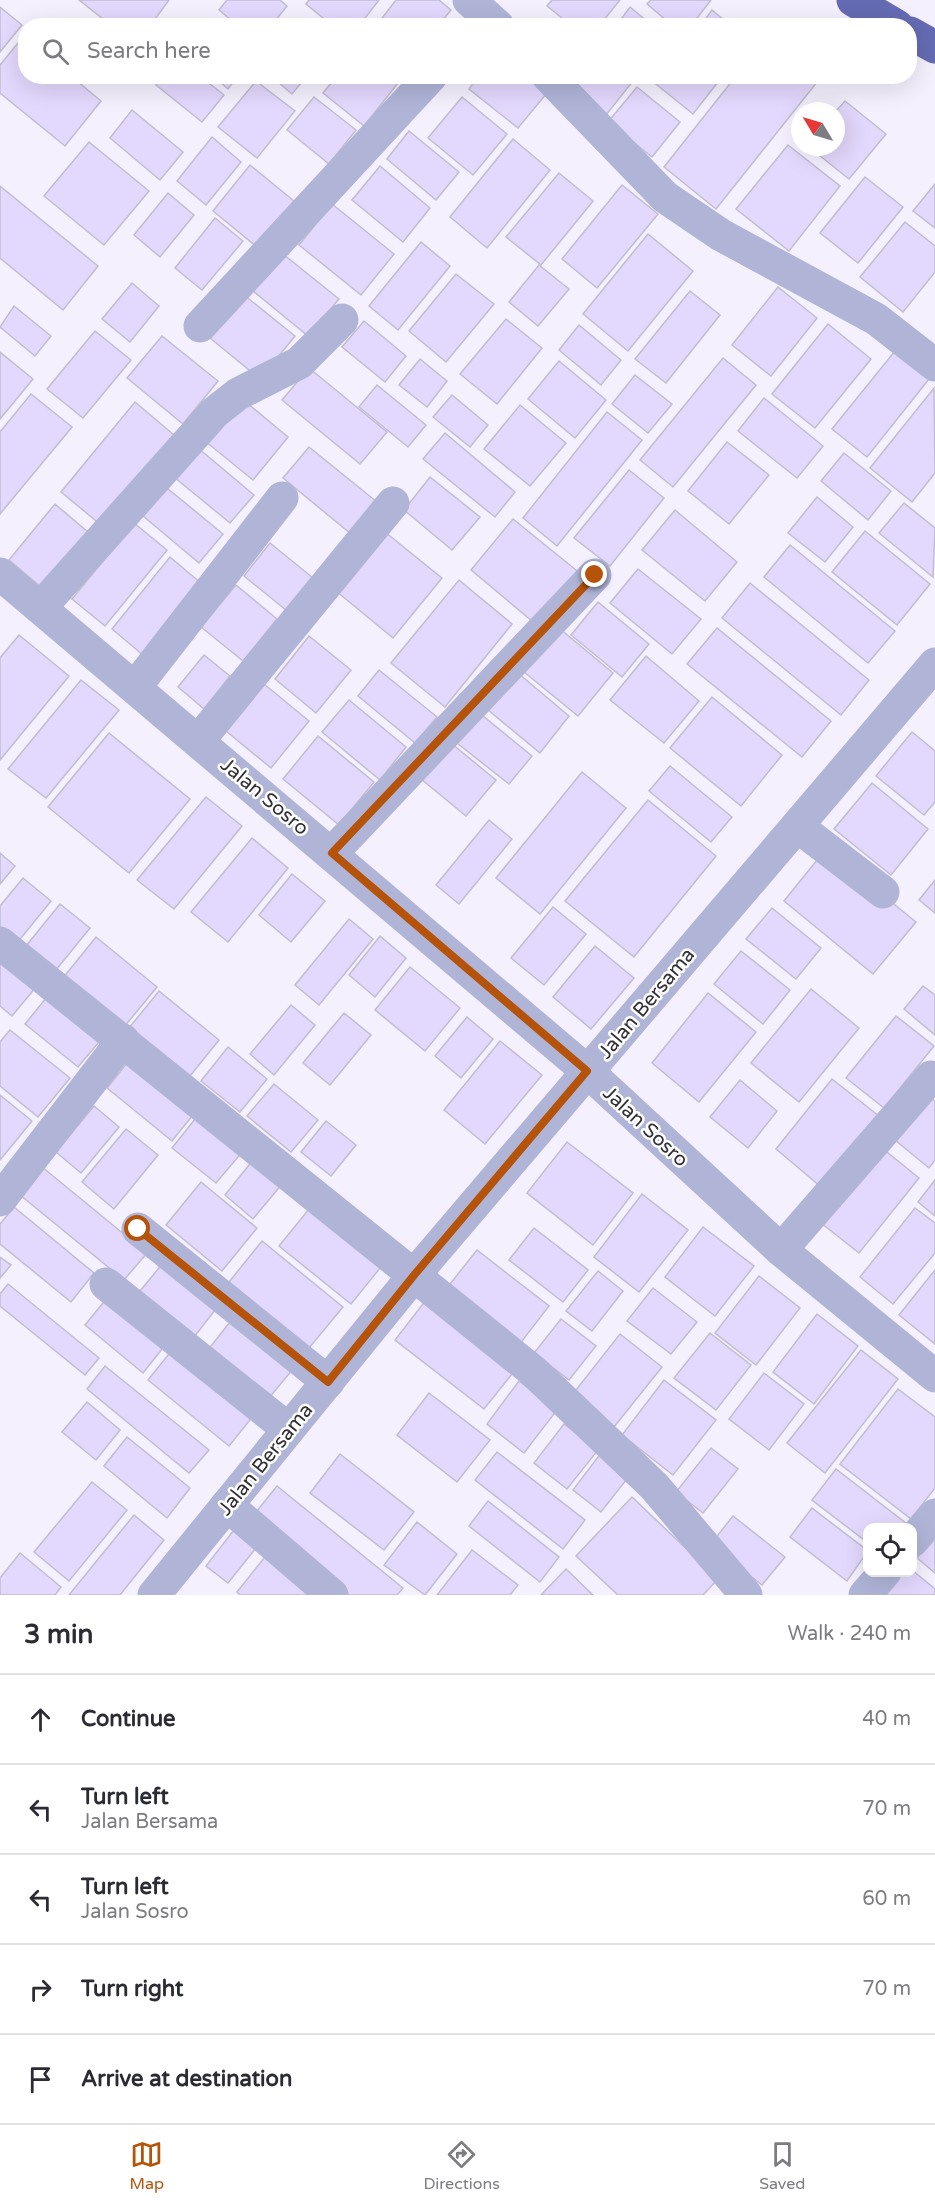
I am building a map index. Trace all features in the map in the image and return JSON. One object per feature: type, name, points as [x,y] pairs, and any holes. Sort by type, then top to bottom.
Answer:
[{"type":"highway","points":[[853,0],[883,18]]},
{"type":"highway","points":[[917,37],[935,47]]},
{"type":"street","points":[[200,326],[424,84]]},
{"type":"street","points":[[556,84],[665,197],[721,235],[876,319],[935,365]]},
{"type":"street","points":[[41,607],[215,412],[238,394],[299,363],[342,320]]},
{"type":"street","points":[[136,686],[282,498]]},
{"type":"street","points":[[199,740],[393,503]]},
{"type":"street","name":"Jalan Sosro","points":[[0,574],[136,686],[587,1071],[781,1250],[934,1374]]},
{"type":"street","points":[[332,853],[595,575]]},
{"type":"street","name":"Jalan Bersama","points":[[154,1595],[415,1274],[935,664]]},
{"type":"street","points":[[797,826],[883,892]]},
{"type":"street","points":[[0,943],[533,1371],[654,1486],[746,1595]]},
{"type":"street","points":[[0,1200],[123,1040]]},
{"type":"street","points":[[781,1250],[931,1077]]},
{"type":"street","points":[[138,1229],[328,1382]]},
{"type":"street","points":[[106,1284],[288,1430]]},
{"type":"street","points":[[227,1505],[332,1595]]},
{"type":"street","points":[[917,1535],[935,1515]]},
{"type":"street","points":[[865,1595],[881,1577]]},
{"type":"building","points":[[79,0],[169,0],[156,18],[102,18]]},
{"type":"building","points":[[227,0],[280,0],[287,6],[277,18],[228,18],[219,10]]},
{"type":"building","points":[[309,0],[379,0],[365,18],[323,18],[306,4]]},
{"type":"building","points":[[396,0],[439,0],[451,10],[444,18],[382,18]]},
{"type":"building","points":[[552,0],[620,0],[605,18],[562,18],[547,6]]},
{"type":"building","points":[[651,0],[711,0],[697,18],[664,18],[647,4]]},
{"type":"building","points":[[0,7],[18,22],[18,30],[0,52]]},
{"type":"building","points":[[630,7],[643,18],[622,18]]},
{"type":"building","points":[[712,10],[722,18],[706,18]]},
{"type":"building","points":[[18,43],[18,84],[81,84],[101,101],[65,146],[0,93],[0,65]]},
{"type":"building","points":[[210,84],[224,95],[202,122],[156,85]]},
{"type":"building","points":[[222,84],[232,84],[228,89]]},
{"type":"building","points":[[254,84],[260,84],[295,111],[257,158],[218,127]]},
{"type":"building","points":[[280,84],[300,84],[292,94]]},
{"type":"building","points":[[330,84],[397,84],[364,126],[323,93]]},
{"type":"building","points":[[472,84],[546,84],[551,88],[518,128],[469,89]]},
{"type":"building","points":[[569,84],[631,84],[606,115]]},
{"type":"building","points":[[656,84],[716,84],[693,114]]},
{"type":"building","points":[[730,84],[816,84],[801,102],[791,102],[791,115],[716,209],[664,167]]},
{"type":"building","points":[[637,87],[680,122],[652,157],[608,122]]},
{"type":"building","points":[[314,97],[356,130],[329,164],[287,130]]},
{"type":"building","points":[[462,97],[507,134],[473,175],[428,138]]},
{"type":"building","points":[[844,102],[886,134],[849,179],[820,156],[845,156]]},
{"type":"building","points":[[132,110],[183,152],[160,180],[110,138]]},
{"type":"building","points":[[409,131],[459,172],[436,200],[387,159]]},
{"type":"building","points":[[212,137],[241,162],[206,205],[177,181]]},
{"type":"building","points":[[513,139],[550,170],[487,248],[450,217]]},
{"type":"building","points":[[89,142],[149,191],[104,245],[44,196]]},
{"type":"building","points":[[788,145],[791,147],[791,156],[802,156],[840,186],[789,251],[736,209]]},
{"type":"building","points":[[250,165],[294,201],[257,247],[213,211]]},
{"type":"building","points":[[380,166],[430,208],[403,242],[352,200]]},
{"type":"building","points":[[559,173],[593,201],[541,265],[506,237]]},
{"type":"building","points":[[865,177],[903,207],[858,263],[820,233]]},
{"type":"building","points":[[935,184],[935,228],[913,211]]},
{"type":"building","points":[[622,185],[658,214],[597,288],[562,259]]},
{"type":"building","points":[[0,186],[98,266],[63,310],[0,258]]},
{"type":"building","points":[[168,193],[194,215],[160,257],[134,235]]},
{"type":"building","points":[[332,204],[394,254],[361,295],[299,245]]},
{"type":"building","points":[[215,218],[243,241],[202,290],[175,268]]},
{"type":"building","points":[[905,222],[935,246],[935,272],[903,312],[860,277]]},
{"type":"building","points":[[648,234],[693,271],[628,351],[583,314]]},
{"type":"building","points":[[421,242],[450,266],[398,330],[369,306]]},
{"type":"building","points":[[283,254],[339,299],[308,336],[253,291]]},
{"type":"building","points":[[539,265],[569,289],[538,326],[509,302]]},
{"type":"building","points":[[456,274],[494,304],[446,362],[409,331]]},
{"type":"building","points":[[132,283],[159,306],[130,342],[102,319]]},
{"type":"building","points":[[778,287],[817,318],[771,376],[732,345]]},
{"type":"building","points":[[239,291],[295,336],[260,379],[204,333]]},
{"type":"building","points":[[690,291],[720,315],[666,383],[635,359]]},
{"type":"building","points":[[14,306],[51,336],[35,356],[0,327]]},
{"type":"building","points":[[506,319],[542,348],[497,404],[460,374]]},
{"type":"building","points":[[364,321],[406,356],[385,382],[342,347]]},
{"type":"building","points":[[828,324],[871,359],[815,428],[772,394]]},
{"type":"building","points":[[579,325],[621,360],[601,385],[559,350]]},
{"type":"building","points":[[95,331],[131,360],[83,418],[47,389]]},
{"type":"building","points":[[162,336],[218,381],[183,424],[127,378]]},
{"type":"building","points":[[895,351],[929,379],[867,457],[832,429]]},
{"type":"building","points":[[0,352],[33,379],[0,419]]},
{"type":"building","points":[[723,358],[756,385],[673,487],[640,460]]},
{"type":"building","points":[[420,359],[447,381],[427,407],[399,385]]},
{"type":"building","points":[[559,361],[606,400],[575,438],[528,399]]},
{"type":"building","points":[[309,368],[387,432],[360,464],[282,400]]},
{"type":"building","points":[[635,375],[672,404],[648,433],[612,404]]},
{"type":"building","points":[[377,385],[426,425],[408,447],[359,407]]},
{"type":"building","points":[[934,388],[935,473],[912,502],[870,468]]},
{"type":"building","points":[[31,394],[72,427],[0,514],[0,432]]},
{"type":"building","points":[[452,395],[488,425],[470,447],[433,417]]},
{"type":"building","points":[[241,398],[288,437],[253,480],[205,441]]},
{"type":"building","points":[[764,398],[823,446],[797,478],[738,431]]},
{"type":"building","points":[[135,402],[174,435],[101,525],[61,492]]},
{"type":"building","points":[[520,405],[566,443],[530,486],[484,449]]},
{"type":"building","points":[[607,412],[642,440],[557,546],[523,518]]},
{"type":"building","points":[[445,433],[515,492],[495,517],[423,459]]},
{"type":"building","points":[[727,442],[769,475],[729,524],[688,491]]},
{"type":"building","points":[[309,447],[377,502],[351,534],[283,478]]},
{"type":"building","points":[[198,448],[254,495],[230,523],[174,477]]},
{"type":"building","points":[[844,453],[891,491],[868,520],[821,481]]},
{"type":"building","points":[[629,470],[664,498],[610,566],[574,538]]},
{"type":"building","points":[[430,477],[480,517],[452,550],[404,510]]},
{"type":"building","points":[[167,488],[223,534],[199,563],[143,516]]},
{"type":"building","points":[[817,497],[853,527],[825,562],[788,533]]},
{"type":"building","points":[[904,503],[935,528],[933,577],[879,533]]},
{"type":"building","points":[[55,504],[88,532],[42,588],[9,560]]},
{"type":"building","points":[[675,510],[737,562],[705,601],[642,550]]},
{"type":"building","points":[[513,519],[581,574],[538,626],[471,570]]},
{"type":"building","points":[[134,523],[167,550],[105,626],[72,599]]},
{"type":"building","points":[[865,531],[930,584],[897,625],[832,572]]},
{"type":"building","points":[[385,532],[442,578],[393,638],[336,591]]},
{"type":"building","points":[[270,543],[313,578],[286,610],[244,576]]},
{"type":"building","points":[[790,545],[895,631],[868,663],[764,577]]},
{"type":"building","points":[[170,557],[202,584],[143,655],[112,629]]},
{"type":"building","points":[[638,569],[701,619],[672,654],[610,603]]},
{"type":"building","points":[[459,580],[512,624],[445,707],[391,663]]},
{"type":"building","points":[[750,583],[869,680],[841,715],[722,618]]},
{"type":"building","points":[[236,585],[277,619],[243,661],[201,627]]},
{"type":"building","points":[[598,602],[649,644],[622,677],[571,635]]},
{"type":"building","points":[[559,628],[613,673],[578,716],[524,672]]},
{"type":"building","points":[[717,628],[831,721],[802,757],[687,664]]},
{"type":"building","points":[[19,635],[69,676],[0,760],[0,658]]},
{"type":"building","points":[[309,636],[351,670],[316,713],[275,679]]},
{"type":"building","points":[[204,655],[230,676],[204,709],[178,687]]},
{"type":"building","points":[[646,656],[699,701],[664,743],[610,700]]},
{"type":"building","points":[[512,668],[569,716],[540,753],[482,705]]},
{"type":"building","points":[[379,670],[437,717],[415,743],[358,696]]},
{"type":"building","points":[[81,680],[119,710],[46,798],[8,769]]},
{"type":"building","points":[[264,684],[309,721],[271,768],[226,731]]},
{"type":"building","points":[[712,697],[782,755],[741,806],[670,748]]},
{"type":"building","points":[[349,700],[406,747],[380,780],[322,732]]},
{"type":"building","points":[[477,711],[532,756],[509,784],[453,740]]},
{"type":"building","points":[[912,732],[935,751],[935,802],[924,815],[876,776]]},
{"type":"building","points":[[109,733],[190,799],[129,873],[48,807]]},
{"type":"building","points":[[318,736],[374,782],[339,825],[283,779]]},
{"type":"building","points":[[446,739],[496,780],[466,816],[416,775]]},
{"type":"building","points":[[670,766],[732,817],[711,842],[649,791]]},
{"type":"building","points":[[582,772],[626,808],[540,914],[496,878]]},
{"type":"building","points":[[872,783],[928,829],[891,875],[834,829]]},
{"type":"building","points":[[206,797],[242,826],[174,909],[137,880]]},
{"type":"building","points":[[648,800],[716,856],[634,957],[565,901]]},
{"type":"building","points":[[489,820],[512,839],[459,904],[436,885]]},
{"type":"building","points":[[252,838],[288,868],[228,942],[191,912]]},
{"type":"building","points":[[826,849],[916,922],[873,974],[784,901]]},
{"type":"building","points":[[0,853],[15,866],[0,884]]},
{"type":"building","points":[[292,874],[325,901],[291,942],[259,915]]},
{"type":"building","points":[[23,878],[51,901],[17,943],[0,929],[0,906]]},
{"type":"building","points":[[935,880],[935,913],[919,900]]},
{"type":"building","points":[[60,904],[90,928],[56,970],[26,946]]},
{"type":"building","points":[[553,907],[586,934],[544,985],[511,958]]},
{"type":"building","points":[[772,908],[821,948],[796,979],[746,939]]},
{"type":"building","points":[[349,919],[373,939],[319,1005],[295,985]]},
{"type":"building","points":[[380,936],[406,958],[375,997],[349,975]]},
{"type":"building","points":[[96,937],[157,987],[124,1027],[63,978]]},
{"type":"building","points":[[595,946],[634,978],[591,1029],[553,997]]},
{"type":"building","points":[[0,948],[41,981],[12,1016],[0,1006]]},
{"type":"building","points":[[741,951],[790,990],[763,1024],[714,984]]},
{"type":"building","points":[[410,967],[460,1008],[425,1051],[375,1010]]},
{"type":"building","points":[[923,986],[935,995],[935,1035],[904,1009]]},
{"type":"building","points":[[811,989],[859,1028],[799,1102],[751,1063]]},
{"type":"building","points":[[159,991],[219,1040],[190,1076],[129,1028]]},
{"type":"building","points":[[51,992],[104,1036],[78,1067],[25,1024]]},
{"type":"building","points":[[708,993],[756,1032],[699,1102],[652,1063]]},
{"type":"building","points":[[291,1005],[315,1025],[274,1075],[250,1054]]},
{"type":"building","points":[[344,1013],[371,1035],[330,1085],[303,1063]]},
{"type":"building","points":[[896,1016],[934,1046],[884,1108],[846,1078]]},
{"type":"building","points":[[467,1017],[493,1039],[461,1078],[435,1056]]},
{"type":"building","points":[[10,1030],[70,1078],[38,1117],[0,1086],[0,1042]]},
{"type":"building","points":[[500,1041],[542,1075],[485,1144],[444,1110]]},
{"type":"building","points":[[228,1047],[267,1079],[240,1112],[201,1081]]},
{"type":"building","points":[[132,1057],[197,1110],[172,1141],[107,1088]]},
{"type":"building","points":[[832,1079],[879,1116],[821,1187],[776,1149]]},
{"type":"building","points":[[740,1080],[777,1111],[748,1148],[710,1117]]},
{"type":"building","points":[[274,1084],[318,1120],[291,1152],[247,1116]]},
{"type":"building","points":[[925,1093],[935,1101],[935,1160],[929,1168],[890,1136]]},
{"type":"building","points":[[0,1095],[32,1121],[0,1160]]},
{"type":"building","points":[[94,1106],[119,1127],[81,1173],[56,1152]]},
{"type":"building","points":[[199,1114],[243,1151],[216,1183],[172,1148]]},
{"type":"building","points":[[326,1121],[356,1145],[331,1176],[301,1152]]},
{"type":"building","points":[[126,1129],[158,1155],[114,1209],[82,1182]]},
{"type":"building","points":[[567,1142],[633,1193],[593,1245],[527,1193]]},
{"type":"building","points":[[882,1148],[919,1178],[859,1253],[821,1223]]},
{"type":"building","points":[[253,1160],[282,1184],[253,1219],[225,1195]]},
{"type":"building","points":[[42,1167],[147,1253],[124,1280],[20,1195]]},
{"type":"building","points":[[935,1180],[935,1216],[918,1202]]},
{"type":"building","points":[[201,1182],[257,1228],[222,1271],[166,1225]]},
{"type":"building","points":[[642,1194],[688,1230],[639,1292],[594,1257]]},
{"type":"building","points":[[314,1203],[385,1262],[351,1304],[279,1246]]},
{"type":"building","points":[[14,1207],[94,1273],[71,1302],[0,1244],[0,1224]]},
{"type":"building","points":[[915,1208],[935,1223],[935,1253],[893,1304],[860,1277]]},
{"type":"building","points":[[703,1227],[754,1266],[715,1316],[665,1277]]},
{"type":"building","points":[[534,1228],[588,1270],[563,1302],[509,1260]]},
{"type":"building","points":[[262,1241],[343,1307],[309,1348],[229,1282]]},
{"type":"building","points":[[477,1250],[549,1306],[519,1345],[446,1289]]},
{"type":"building","points":[[0,1257],[11,1265],[0,1278]]},
{"type":"building","points":[[168,1257],[222,1301],[191,1341],[136,1296]]},
{"type":"building","points":[[935,1270],[935,1344],[899,1315]]},
{"type":"building","points":[[598,1271],[623,1291],[592,1331],[566,1311]]},
{"type":"building","points":[[759,1276],[800,1308],[756,1365],[715,1333]]},
{"type":"building","points":[[8,1284],[99,1358],[85,1375],[0,1306],[0,1294]]},
{"type":"building","points":[[653,1288],[697,1322],[671,1354],[627,1321]]},
{"type":"building","points":[[112,1292],[170,1339],[143,1373],[85,1325]]},
{"type":"building","points":[[426,1300],[516,1369],[484,1409],[395,1340]]},
{"type":"building","points":[[237,1313],[298,1363],[264,1404],[204,1355]]},
{"type":"building","points":[[817,1314],[858,1346],[814,1404],[773,1372]]},
{"type":"building","points":[[561,1319],[596,1346],[569,1380],[534,1353]]},
{"type":"building","points":[[710,1333],[751,1365],[716,1410],[674,1378]]},
{"type":"building","points":[[620,1334],[662,1367],[614,1427],[572,1395]]},
{"type":"building","points":[[177,1344],[258,1410],[229,1446],[148,1380]]},
{"type":"building","points":[[861,1350],[898,1379],[825,1473],[787,1443]]},
{"type":"building","points":[[105,1366],[209,1450],[189,1473],[87,1389]]},
{"type":"building","points":[[764,1373],[804,1404],[769,1450],[729,1419]]},
{"type":"building","points":[[664,1380],[716,1420],[673,1475],[622,1435]]},
{"type":"building","points":[[519,1381],[557,1410],[524,1453],[487,1424]]},
{"type":"building","points":[[898,1389],[935,1417],[935,1488],[911,1519],[840,1464]]},
{"type":"building","points":[[429,1393],[490,1440],[457,1482],[397,1435]]},
{"type":"building","points":[[87,1402],[120,1430],[96,1460],[62,1432]]},
{"type":"building","points":[[564,1424],[598,1450],[567,1489],[534,1463]]},
{"type":"building","points":[[127,1437],[190,1488],[167,1518],[104,1466]]},
{"type":"building","points":[[711,1448],[738,1469],[703,1513],[676,1492]]},
{"type":"building","points":[[497,1452],[585,1520],[563,1549],[475,1480]]},
{"type":"building","points":[[601,1453],[630,1475],[601,1512],[573,1490]]},
{"type":"building","points":[[340,1454],[414,1512],[384,1550],[310,1493]]},
{"type":"building","points":[[836,1469],[906,1523],[863,1523],[863,1539],[812,1500]]},
{"type":"building","points":[[92,1482],[127,1510],[69,1581],[34,1552]]},
{"type":"building","points":[[277,1486],[403,1588],[397,1595],[349,1595],[252,1517]]},
{"type":"building","points":[[632,1497],[718,1579],[703,1595],[618,1595],[576,1556]]},
{"type":"building","points":[[488,1501],[559,1557],[540,1582],[469,1526]]},
{"type":"building","points":[[812,1508],[863,1547],[863,1558],[847,1581],[790,1537]]},
{"type":"building","points":[[134,1515],[164,1540],[120,1595],[69,1595]]},
{"type":"building","points":[[733,1516],[785,1557],[762,1585],[710,1545]]},
{"type":"building","points":[[417,1522],[457,1554],[425,1595],[384,1565]]},
{"type":"building","points":[[237,1526],[260,1543],[228,1583],[206,1566]]},
{"type":"building","points":[[935,1536],[935,1573],[917,1558]]},
{"type":"building","points":[[472,1550],[518,1585],[510,1595],[437,1595]]},
{"type":"building","points":[[20,1553],[61,1587],[55,1595],[0,1595],[0,1578]]},
{"type":"building","points":[[268,1553],[312,1587],[306,1595],[240,1595],[237,1592]]},
{"type":"building","points":[[566,1569],[593,1595],[541,1595]]},
{"type":"building","points":[[917,1574],[935,1589],[935,1595],[870,1595],[885,1577],[917,1577]]},
{"type":"route","points":[[138,1229],[328,1382],[415,1274],[587,1071],[332,853],[595,575]]}]
